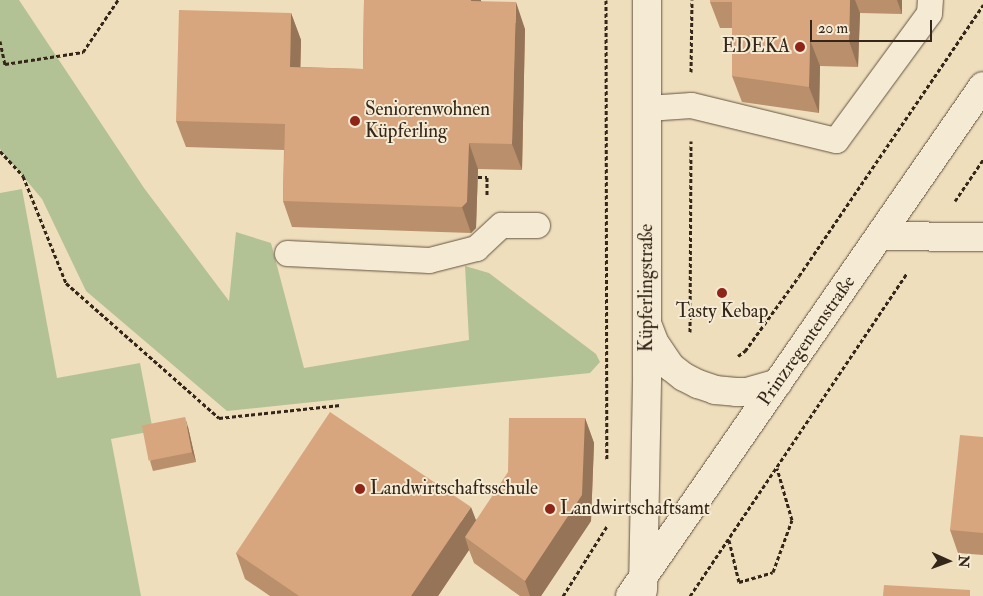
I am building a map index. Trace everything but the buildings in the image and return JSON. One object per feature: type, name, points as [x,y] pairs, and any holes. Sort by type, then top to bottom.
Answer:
[{"type":"street","name":"Küpferlingstraße","points":[[639,589],[646,322],[647,0]]},
{"type":"street","name":"Prinzregentenstraße","points":[[639,589],[778,383],[983,86]]},
{"type":"street","points":[[880,236],[983,237]]},
{"type":"street","points":[[646,322],[654,342],[671,367],[684,377],[715,390],[730,392],[747,392],[778,383]]},
{"type":"lane","points":[[646,108],[691,105],[836,140],[929,13],[930,0]]},
{"type":"lane","points":[[287,253],[429,260],[476,248],[501,225],[537,225]]},
{"type":"path","points":[[0,41],[5,64],[83,52],[118,0]]},
{"type":"path","points":[[606,0],[607,468]]},
{"type":"path","points":[[690,337],[692,0]]},
{"type":"path","points":[[733,359],[744,352],[799,276],[983,5]]},
{"type":"path","points":[[0,151],[23,176],[66,282],[219,418],[340,405]]},
{"type":"path","points":[[964,187],[983,160]]},
{"type":"path","points":[[690,596],[904,277]]},
{"type":"path","points":[[729,539],[739,582],[773,572],[792,520],[776,467]]},
{"type":"path","points":[[563,596],[607,527],[607,517]]},
{"type":"green space","points":[[0,0],[19,0],[144,188],[229,301],[236,232],[271,243],[304,368],[469,340],[465,266],[489,273],[596,354],[600,362],[590,373],[227,411],[86,291],[42,199],[0,149]]},
{"type":"green space","points":[[22,189],[57,378],[140,363],[153,431],[111,439],[141,596],[0,596],[0,193]]},
{"type":"place","name":"EDEKA","points":[[800,47]]},
{"type":"place","name":"Seniorenwohnen Küpferling","points":[[355,121]]},
{"type":"place","name":"Tasty Kebap","points":[[722,293]]},
{"type":"place","name":"Landwirtschaftsschule","points":[[360,489]]},
{"type":"place","name":"Landwirtschaftsamt","points":[[550,509]]}]
